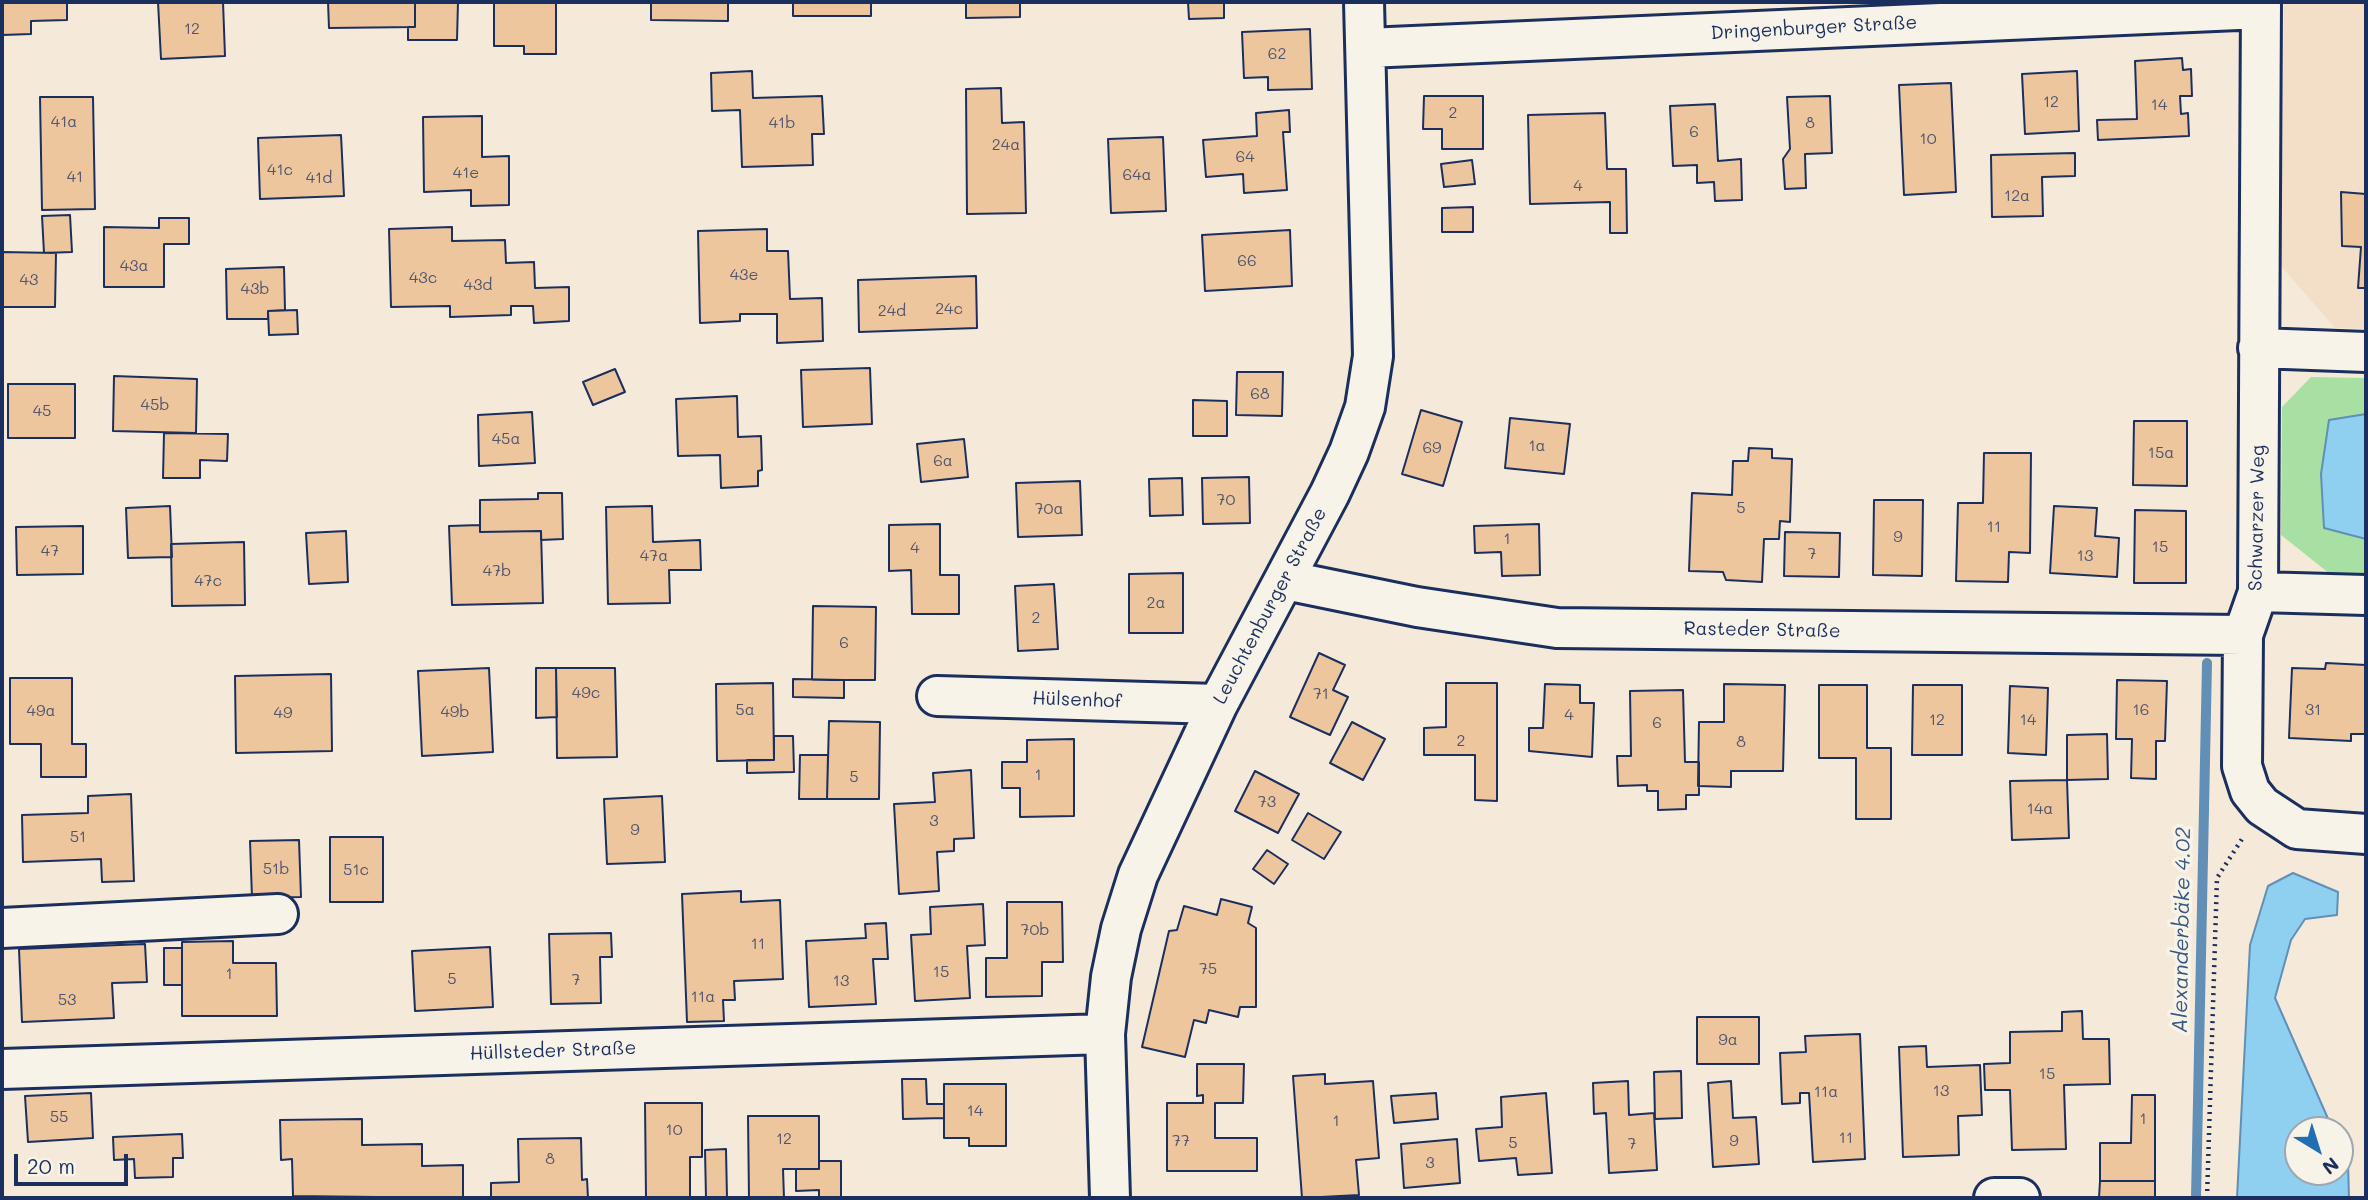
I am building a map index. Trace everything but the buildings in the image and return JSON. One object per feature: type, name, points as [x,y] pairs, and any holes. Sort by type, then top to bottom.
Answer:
[{"type":"street","name":"Leuchtenburger Straße","points":[[1111,1198],[1105,1034],[1111,977],[1121,929],[1138,875],[1218,704],[1285,580],[1349,452],[1365,407],[1373,356],[1364,2]]},
{"type":"street","name":"Dringenburger Straße","points":[[1367,48],[2261,5]]},
{"type":"street","name":"Schwarzer Weg","points":[[2261,5],[2259,592],[2244,635],[2242,766],[2250,790],[2262,806]]},
{"type":"street","points":[[2258,348],[2366,352]]},
{"type":"street","name":"Rasteder Straße","points":[[1285,580],[1417,607],[1556,628],[2244,635]]},
{"type":"street","points":[[2259,592],[2366,594]]},
{"type":"street","name":"Hülsenhof","points":[[937,696],[1218,704]]},
{"type":"street","points":[[2262,806],[2297,829],[2366,834]]},
{"type":"street","points":[[2,928],[278,914]]},
{"type":"street","name":"Hüllsteder Straße","points":[[2,1069],[1105,1034]]},
{"type":"street","points":[[1994,1198],[2020,1198]]},
{"type":"path","points":[[2207,1198],[2217,878],[2262,806]]},
{"type":"shaded area","points":[[2284,2],[2366,2],[2366,329],[2335,328],[2281,266]]},
{"type":"green space","points":[[2311,377],[2366,378],[2366,575],[2330,574],[2281,535],[2282,407]]},
{"type":"water","points":[[2366,414],[2366,539],[2324,528],[2321,474],[2329,420]]},
{"type":"water","points":[[2293,873],[2338,892],[2337,915],[2305,919],[2291,940],[2275,998],[2327,1116],[2284,1116],[2284,1186],[2349,1186],[2349,1198],[2237,1198],[2250,945],[2268,886]]},
{"type":"waterway","name":"Alexanderbäke 4.02","points":[[2196,1198],[2207,663]]}]
